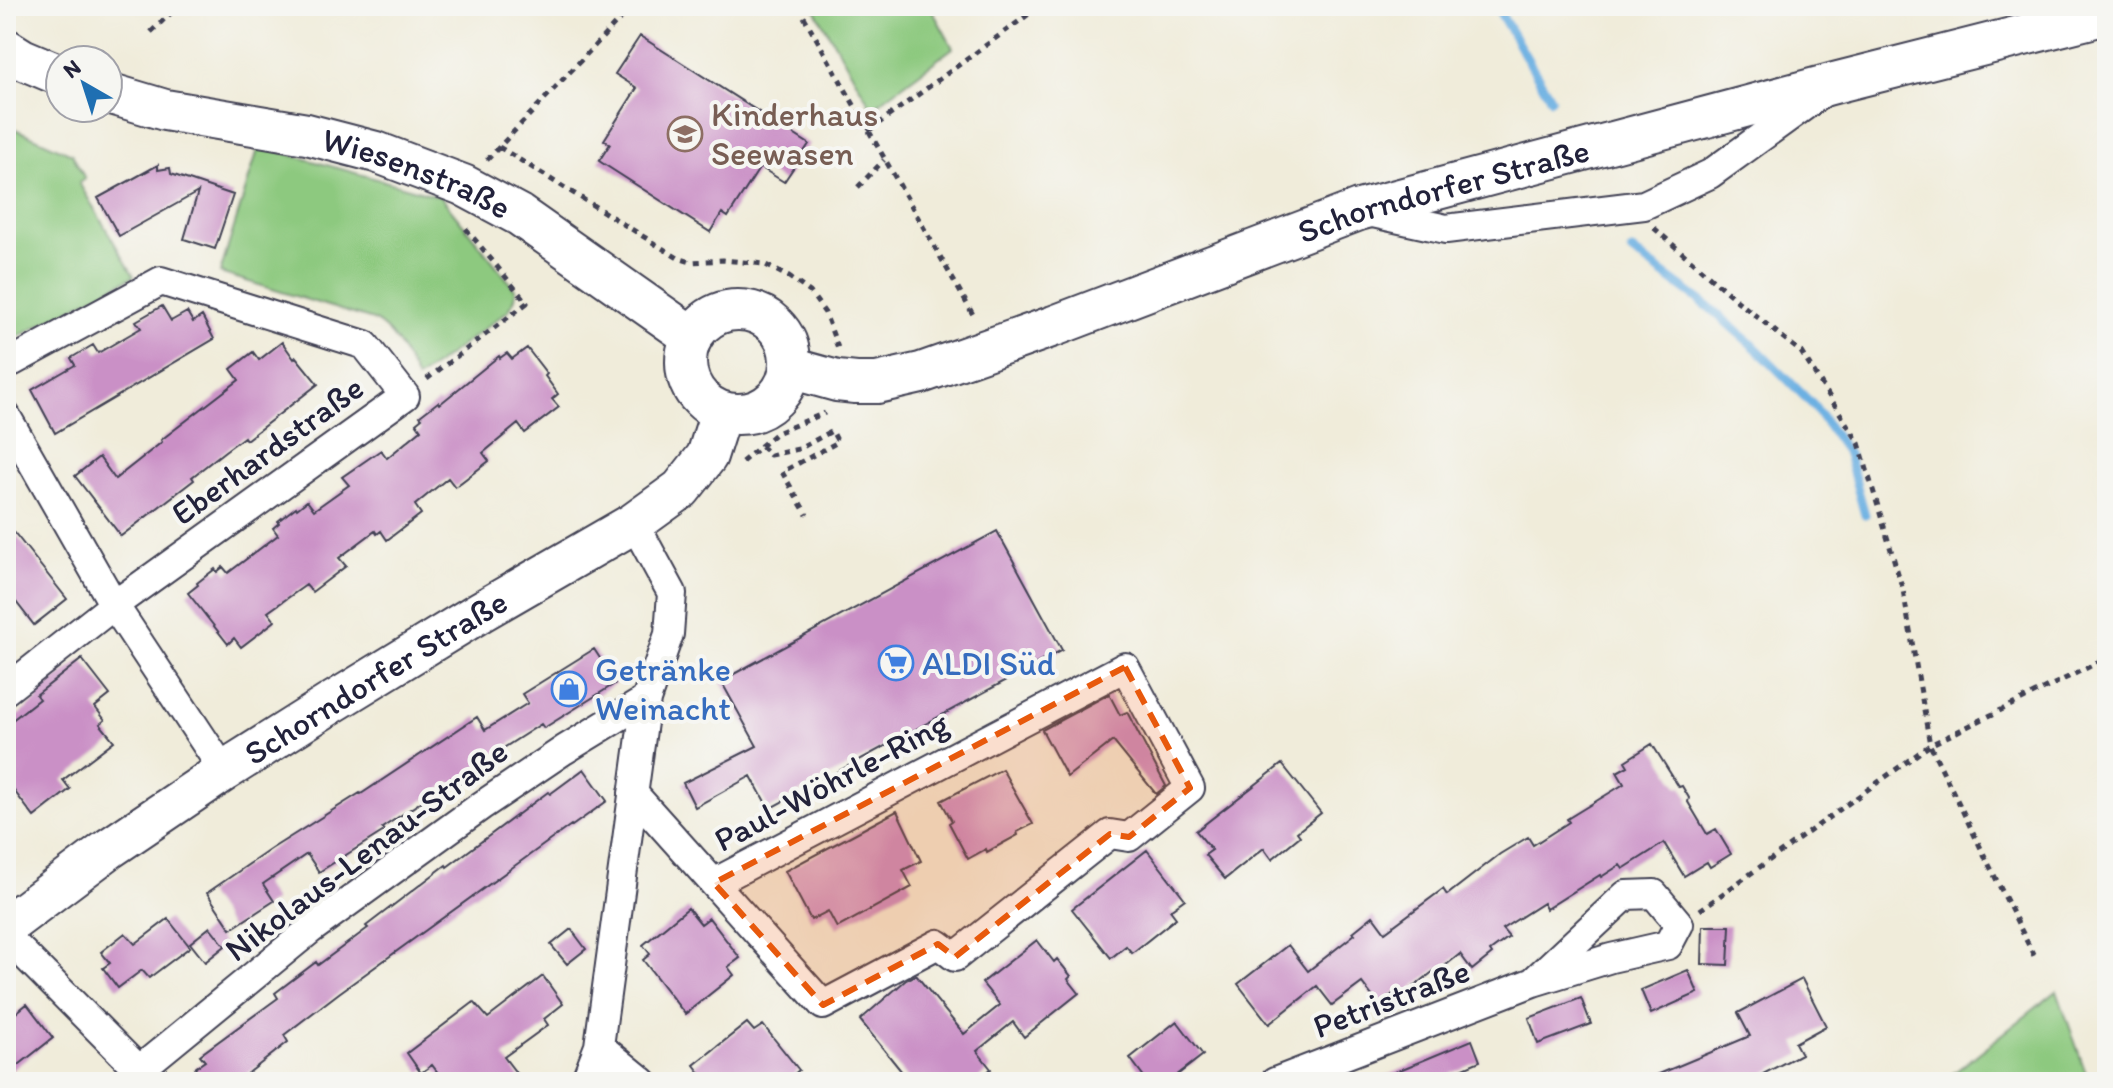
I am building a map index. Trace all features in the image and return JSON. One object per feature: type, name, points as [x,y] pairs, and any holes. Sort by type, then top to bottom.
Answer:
[{"type":"street","name":"Schorndorfer Straße","points":[[790,368],[837,381],[877,383],[921,373],[1359,210],[1838,82],[2107,14]]},
{"type":"street","points":[[6,49],[44,68]]},
{"type":"street","points":[[1359,210],[1446,229],[1644,205],[1710,174],[1838,82]]},
{"type":"street","name":"Wiesenstraße","points":[[124,98],[165,110],[307,134],[376,152],[463,185],[519,215],[691,336]]},
{"type":"street","name":"Eberhardstraße","points":[[6,365],[161,281],[365,345],[405,396],[114,605],[6,690]]},
{"type":"street","points":[[751,310],[763,314],[777,325],[789,350],[790,368],[783,389],[773,401],[759,410],[736,414],[721,412],[702,401],[689,382],[685,360],[691,336],[705,321],[719,313],[751,310]]},
{"type":"street","name":"Schorndorfer Straße","points":[[6,926],[110,848],[224,771],[468,620],[634,523],[681,489],[707,456],[721,412]]},
{"type":"street","points":[[6,416],[114,605],[224,771]]},
{"type":"street","points":[[585,1082],[599,1046],[646,700],[669,634],[672,593],[634,523]]},
{"type":"street","name":"Paul-Wöhrle-Ring","points":[[633,793],[823,1005],[938,944],[955,957],[1110,834],[1129,837],[1190,788],[1125,667],[714,883]]},
{"type":"street","name":"Nikolaus-Lenau-Straße","points":[[145,1076],[311,929],[481,806],[646,700]]},
{"type":"street","name":"Petristraße","points":[[1275,1082],[1533,982],[1611,958],[1668,945],[1679,924],[1654,894],[1626,895],[1533,982]]},
{"type":"street","points":[[6,936],[145,1076]]},
{"type":"street","points":[[599,1046],[643,1082]]},
{"type":"path","points":[[151,32],[178,6]]},
{"type":"path","points":[[405,396],[527,303],[451,211],[463,185],[632,6]]},
{"type":"path","points":[[798,6],[992,349]]},
{"type":"path","points":[[868,131],[1040,6]]},
{"type":"path","points":[[499,147],[678,258],[691,262],[723,260],[764,264],[789,277]]},
{"type":"path","points":[[858,187],[884,160]]},
{"type":"path","points":[[1644,205],[1655,231],[1801,352],[1859,443],[1903,590],[1930,745],[2036,960]]},
{"type":"path","points":[[807,515],[782,472],[838,442],[832,431],[833,420]]},
{"type":"path","points":[[761,446],[770,455],[799,449],[832,431]]},
{"type":"path","points":[[1679,924],[1930,745],[2107,658]]},
{"type":"highlighted area","points":[[1125,667],[1190,788],[1129,837],[1110,834],[955,957],[938,944],[823,1005],[714,883]]},
{"type":"green space","points":[[813,6],[930,6],[953,48],[872,108]]},
{"type":"green space","points":[[6,125],[72,154],[85,179],[79,183],[134,276],[6,343]]},
{"type":"green space","points":[[259,146],[441,197],[516,290],[509,310],[417,379],[394,338],[373,320],[220,273]]},
{"type":"green space","points":[[2057,991],[2089,1082],[1944,1082],[1945,1080]]},
{"type":"building","name":"Kinderhaus Seewasen","points":[[640,36],[809,144],[784,182],[760,167],[728,217],[722,213],[710,232],[599,161],[610,144],[604,140],[637,88],[615,74]]},
{"type":"building","points":[[158,165],[158,170],[170,168],[171,174],[233,195],[215,249],[184,239],[198,192],[119,236],[98,198]]},
{"type":"building","points":[[162,306],[171,321],[187,312],[193,322],[202,316],[214,339],[55,433],[32,390],[75,365],[71,358],[93,345],[98,353],[141,328],[136,321]]},
{"type":"building","points":[[282,342],[318,384],[246,440],[244,437],[225,451],[192,477],[194,480],[121,536],[75,476],[99,457],[115,479],[239,380],[231,369],[253,352],[259,360]]},
{"type":"building","points":[[527,348],[558,394],[552,399],[559,407],[525,433],[518,424],[483,453],[489,461],[455,487],[448,478],[415,505],[421,514],[387,540],[381,531],[377,534],[375,531],[339,558],[346,566],[312,592],[306,585],[268,612],[275,621],[241,647],[234,638],[228,644],[188,593],[197,583],[215,569],[217,572],[223,567],[228,573],[278,535],[273,528],[296,507],[307,501],[314,510],[349,485],[342,477],[381,450],[387,458],[421,430],[416,423],[422,418],[420,416],[438,402],[440,404],[499,356],[507,353],[512,359]]},
{"type":"building","points":[[6,522],[67,599],[34,625],[6,589]]},
{"type":"building","name":"ALDI Süd","points":[[997,531],[1062,650],[769,809],[751,776],[695,807],[683,783],[757,746],[721,681]]},
{"type":"building","points":[[594,649],[616,683],[544,728],[541,724],[499,751],[503,756],[454,787],[451,782],[382,828],[384,831],[319,872],[307,854],[263,884],[274,901],[231,929],[207,893],[477,717],[485,730],[528,703],[522,694]]},
{"type":"building","points":[[82,659],[110,695],[95,707],[105,720],[100,724],[114,741],[63,780],[70,789],[34,817],[6,780],[6,725],[39,699],[36,695]]},
{"type":"building","points":[[1109,694],[1120,715],[1127,712],[1166,786],[1156,794],[1113,741],[1067,777],[1042,730]]},
{"type":"building","points":[[1652,744],[1679,787],[1682,786],[1707,834],[1716,829],[1731,854],[1710,867],[1707,862],[1684,876],[1664,843],[1623,869],[1620,865],[1600,875],[1546,909],[1543,903],[1502,929],[1509,937],[1472,970],[1460,954],[1402,996],[1398,990],[1379,1005],[1362,983],[1332,1005],[1317,986],[1269,1024],[1238,984],[1288,945],[1308,971],[1373,916],[1385,932],[1443,889],[1447,895],[1500,854],[1528,837],[1533,845],[1569,822],[1567,819],[1624,784],[1617,772],[1628,766],[1625,761]]},
{"type":"building","points":[[1282,764],[1321,813],[1297,832],[1300,836],[1272,859],[1264,848],[1225,879],[1205,855],[1212,850],[1196,831]]},
{"type":"building","points":[[584,769],[607,801],[339,993],[284,1035],[288,1042],[237,1082],[205,1082],[195,1068],[205,1061],[200,1055],[278,998],[275,993],[368,928],[366,926],[446,865]]},
{"type":"building","points":[[1002,769],[1033,824],[987,852],[986,849],[968,859],[941,801]]},
{"type":"building","points":[[897,811],[921,861],[903,870],[912,887],[837,928],[828,911],[811,920],[785,871]]},
{"type":"building","points":[[1147,850],[1185,899],[1170,910],[1176,918],[1132,953],[1126,946],[1111,958],[1072,909]]},
{"type":"building","points":[[688,908],[701,924],[709,918],[740,958],[728,967],[734,975],[685,1014],[643,960],[650,954],[643,945]]},
{"type":"building","points":[[168,919],[190,947],[149,978],[142,970],[118,988],[103,968],[110,963],[101,952],[125,933],[135,944]]},
{"type":"building","points":[[1703,926],[1730,926],[1728,965],[1702,964]]},
{"type":"building","points":[[210,927],[225,946],[205,962],[190,943]]},
{"type":"building","points":[[571,929],[586,949],[567,964],[551,945]]},
{"type":"building","points":[[1037,940],[1054,962],[1057,959],[1071,976],[1068,979],[1079,993],[1024,1037],[1013,1022],[977,1051],[991,1069],[974,1082],[910,1082],[860,1020],[916,975],[964,1034],[1000,1005],[982,983]]},
{"type":"building","points":[[1688,970],[1698,993],[1651,1014],[1641,990]]},
{"type":"building","points":[[543,976],[563,1004],[544,1019],[548,1025],[504,1057],[523,1082],[445,1082],[432,1065],[421,1073],[407,1053],[474,1002],[488,1018]]},
{"type":"building","points":[[1802,979],[1826,1026],[1795,1043],[1801,1054],[1748,1082],[1640,1082],[1750,1036],[1738,1013]]},
{"type":"building","points":[[1581,998],[1591,1024],[1538,1044],[1529,1018]]},
{"type":"building","points":[[27,1004],[53,1038],[6,1075],[6,1021]]},
{"type":"building","points":[[1177,1021],[1203,1055],[1168,1082],[1148,1082],[1130,1058]]},
{"type":"building","points":[[747,1023],[754,1031],[763,1025],[799,1070],[785,1082],[707,1082],[694,1065]]},
{"type":"building","points":[[1472,1040],[1480,1061],[1431,1082],[1371,1082]]},
{"type":"waterway","points":[[1496,6],[1551,99]]},
{"type":"waterway","points":[[1632,251],[1709,307],[1813,405],[1848,454],[1865,515]]},
{"type":"place","name":"Kinderhaus Seewasen","points":[[685,134]]},
{"type":"place","name":"ALDI Süd","points":[[896,663]]},
{"type":"place","name":"Getränke Weinacht","points":[[569,689]]}]
